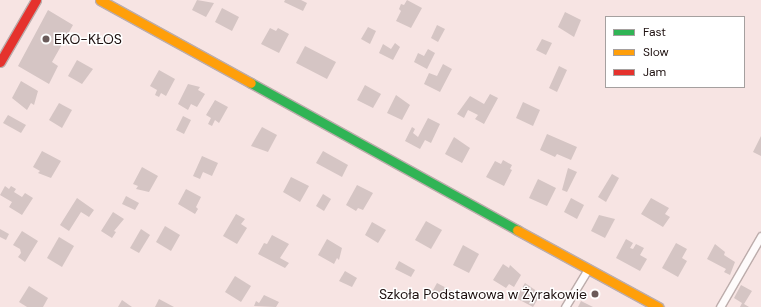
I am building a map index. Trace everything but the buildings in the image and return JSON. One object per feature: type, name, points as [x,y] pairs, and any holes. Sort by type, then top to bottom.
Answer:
[{"type":"street","points":[[0,62],[36,0]]},
{"type":"street","points":[[100,0],[590,267],[658,307]]},
{"type":"lane","points":[[720,307],[761,236]]},
{"type":"lane","points":[[565,307],[590,267]]},
{"type":"traffic: fast","points":[[251,83],[517,230]]},
{"type":"traffic: slow","points":[[100,0],[251,83]]},
{"type":"traffic: slow","points":[[517,230],[658,307]]},
{"type":"traffic: jam","points":[[0,62],[36,0]]},
{"type":"place","name":"EKO-KŁOS","points":[[46,39]]},
{"type":"place","name":"Szkoła Podstawowa w Żyrakowie","points":[[595,294]]}]
